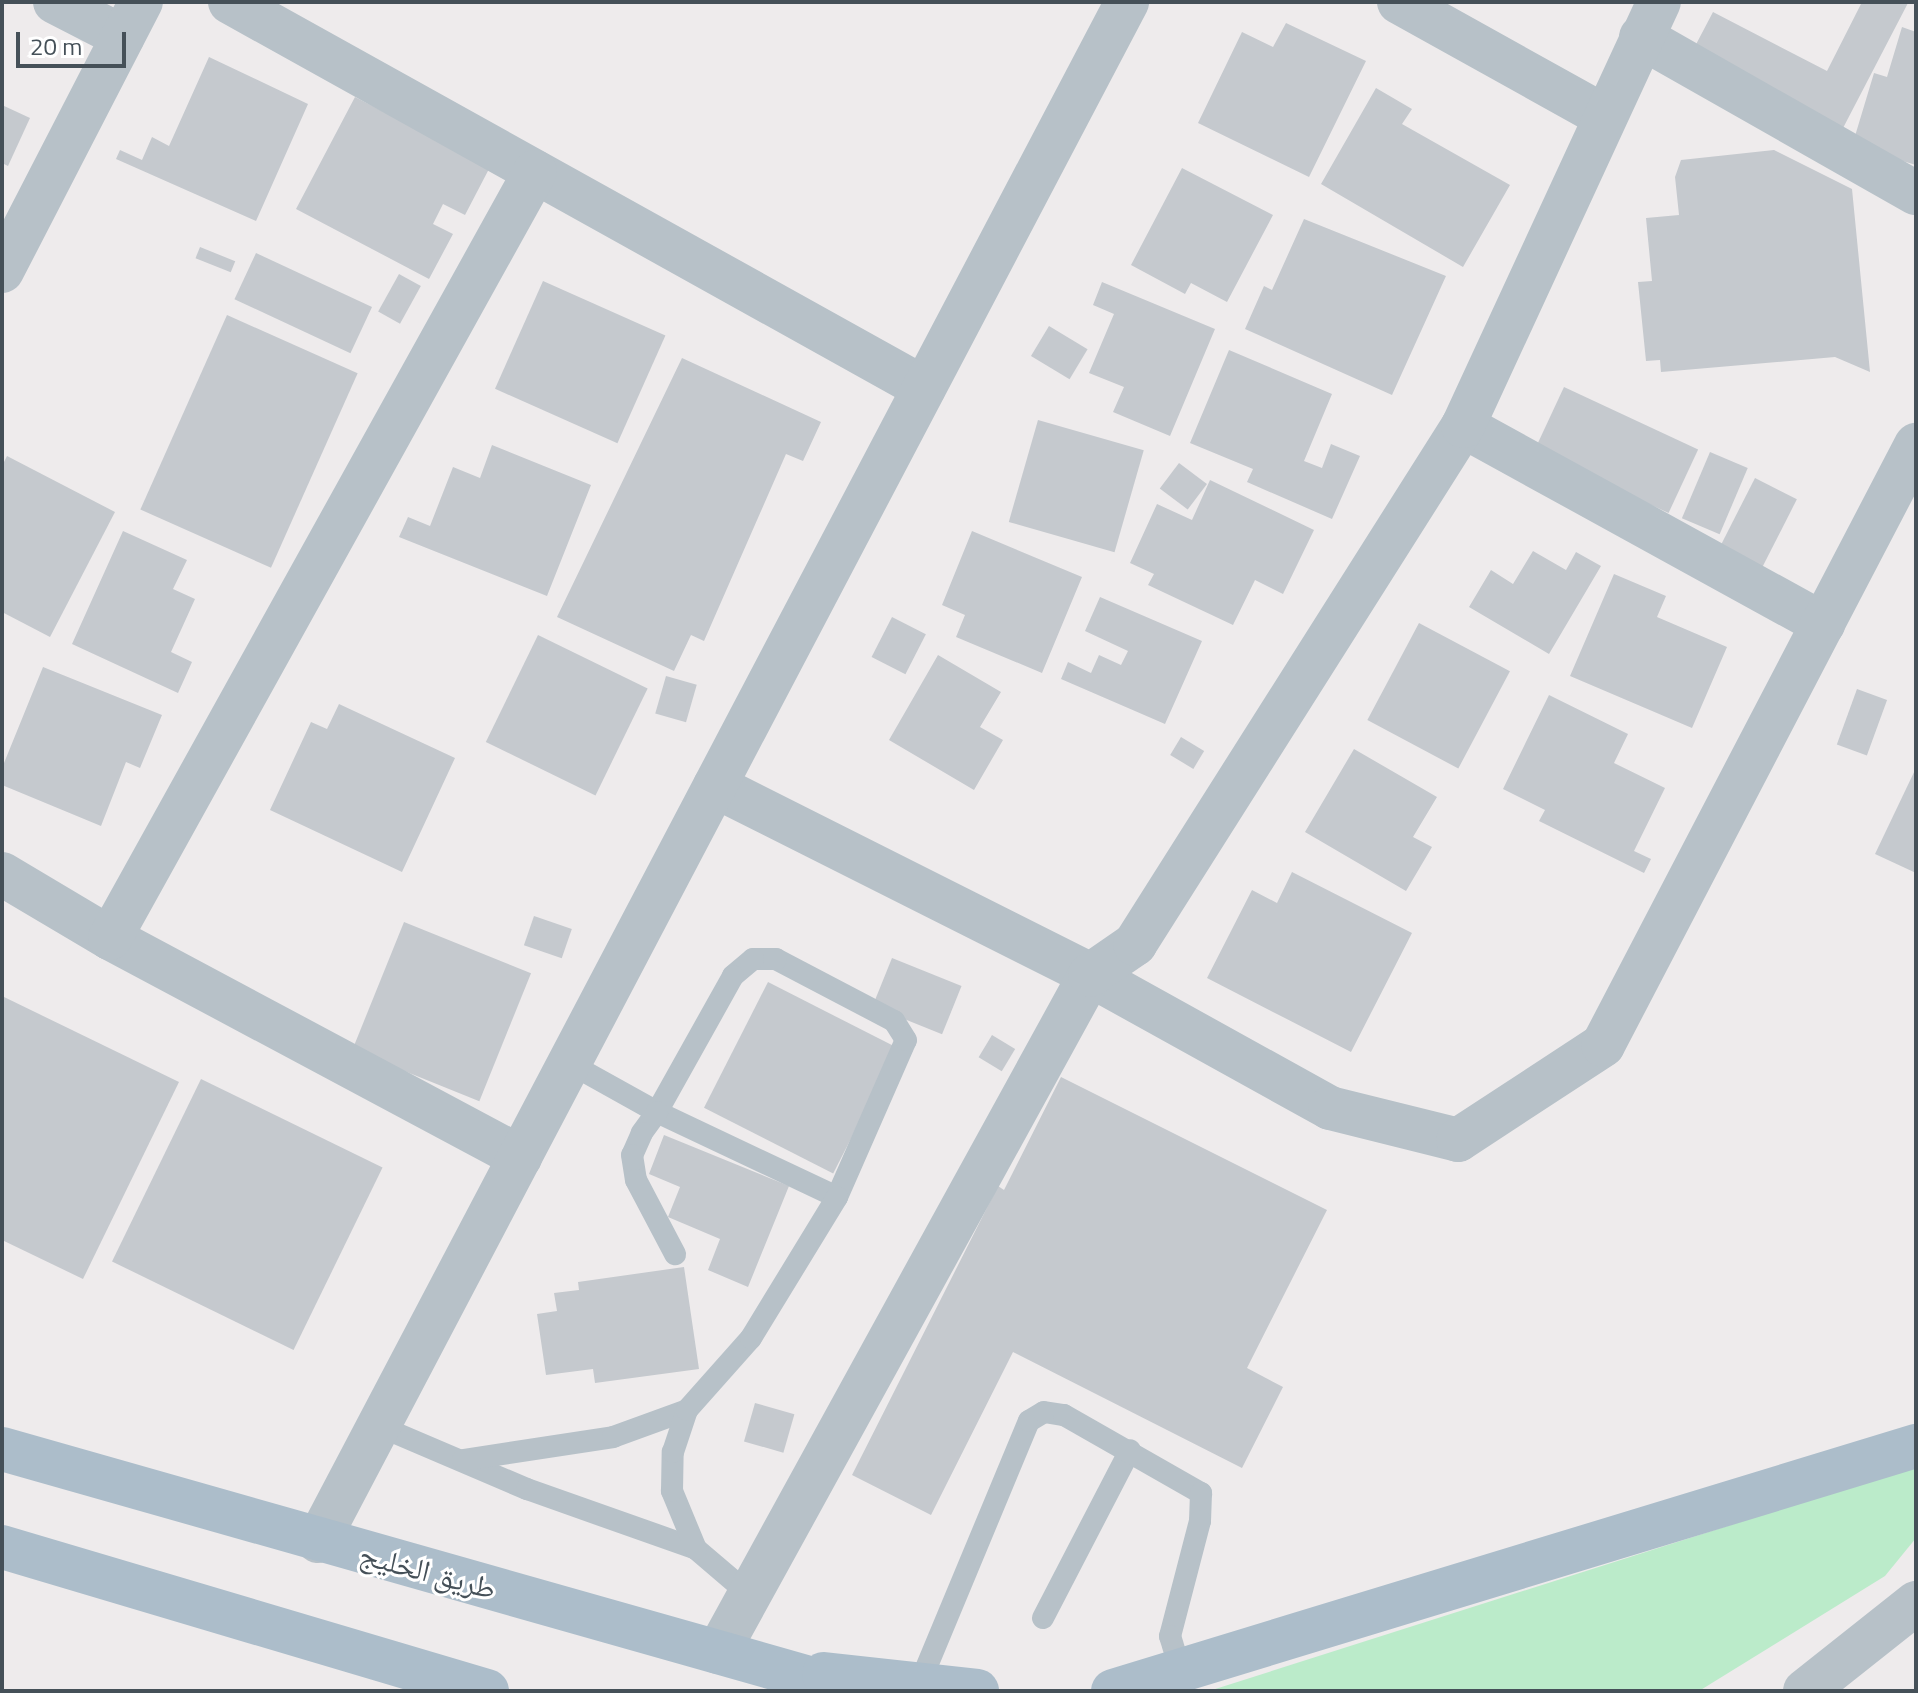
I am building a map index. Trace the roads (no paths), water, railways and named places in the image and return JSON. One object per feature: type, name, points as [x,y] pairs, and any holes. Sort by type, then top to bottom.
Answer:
[{"type":"main road","points":[[1113,1691],[1181,1673],[1916,1446]]},
{"type":"main road","name":"طريق الخليج","points":[[2,1449],[855,1691]]},
{"type":"main road","points":[[2,1547],[413,1679],[487,1691]]},
{"type":"main road","points":[[784,1670],[977,1691]]},
{"type":"street","points":[[2,271],[132,20],[55,2]]},
{"type":"street","points":[[230,2],[924,388]]},
{"type":"street","points":[[318,1541],[1127,2]]},
{"type":"street","points":[[1399,2],[1604,116]]},
{"type":"street","points":[[718,1652],[1090,975],[1135,944],[1463,426],[1650,20],[1916,193]]},
{"type":"street","points":[[110,938],[535,172]]},
{"type":"street","points":[[1463,426],[1823,624]]},
{"type":"street","points":[[715,786],[1090,975],[1330,1108],[1458,1140],[1603,1045],[1916,445]]},
{"type":"street","points":[[2,874],[110,938],[520,1157]]},
{"type":"street","points":[[1805,1691],[1916,1603]]},
{"type":"lane","points":[[675,1254],[636,1180],[632,1155],[733,976],[753,959],[776,959],[894,1021],[906,1040],[901,1061],[837,1197],[751,1338],[687,1410],[673,1452],[672,1491],[696,1549]]},
{"type":"lane","points":[[569,1063],[657,1112],[837,1197]]},
{"type":"lane","points":[[459,1460],[613,1437],[687,1410]]},
{"type":"lane","points":[[919,1685],[1029,1421],[1044,1412],[1064,1415],[1201,1493],[1200,1521],[1170,1636],[1181,1673]]},
{"type":"lane","points":[[379,1426],[459,1460],[696,1549],[750,1595]]},
{"type":"lane","points":[[1043,1618],[1130,1450]]}]
